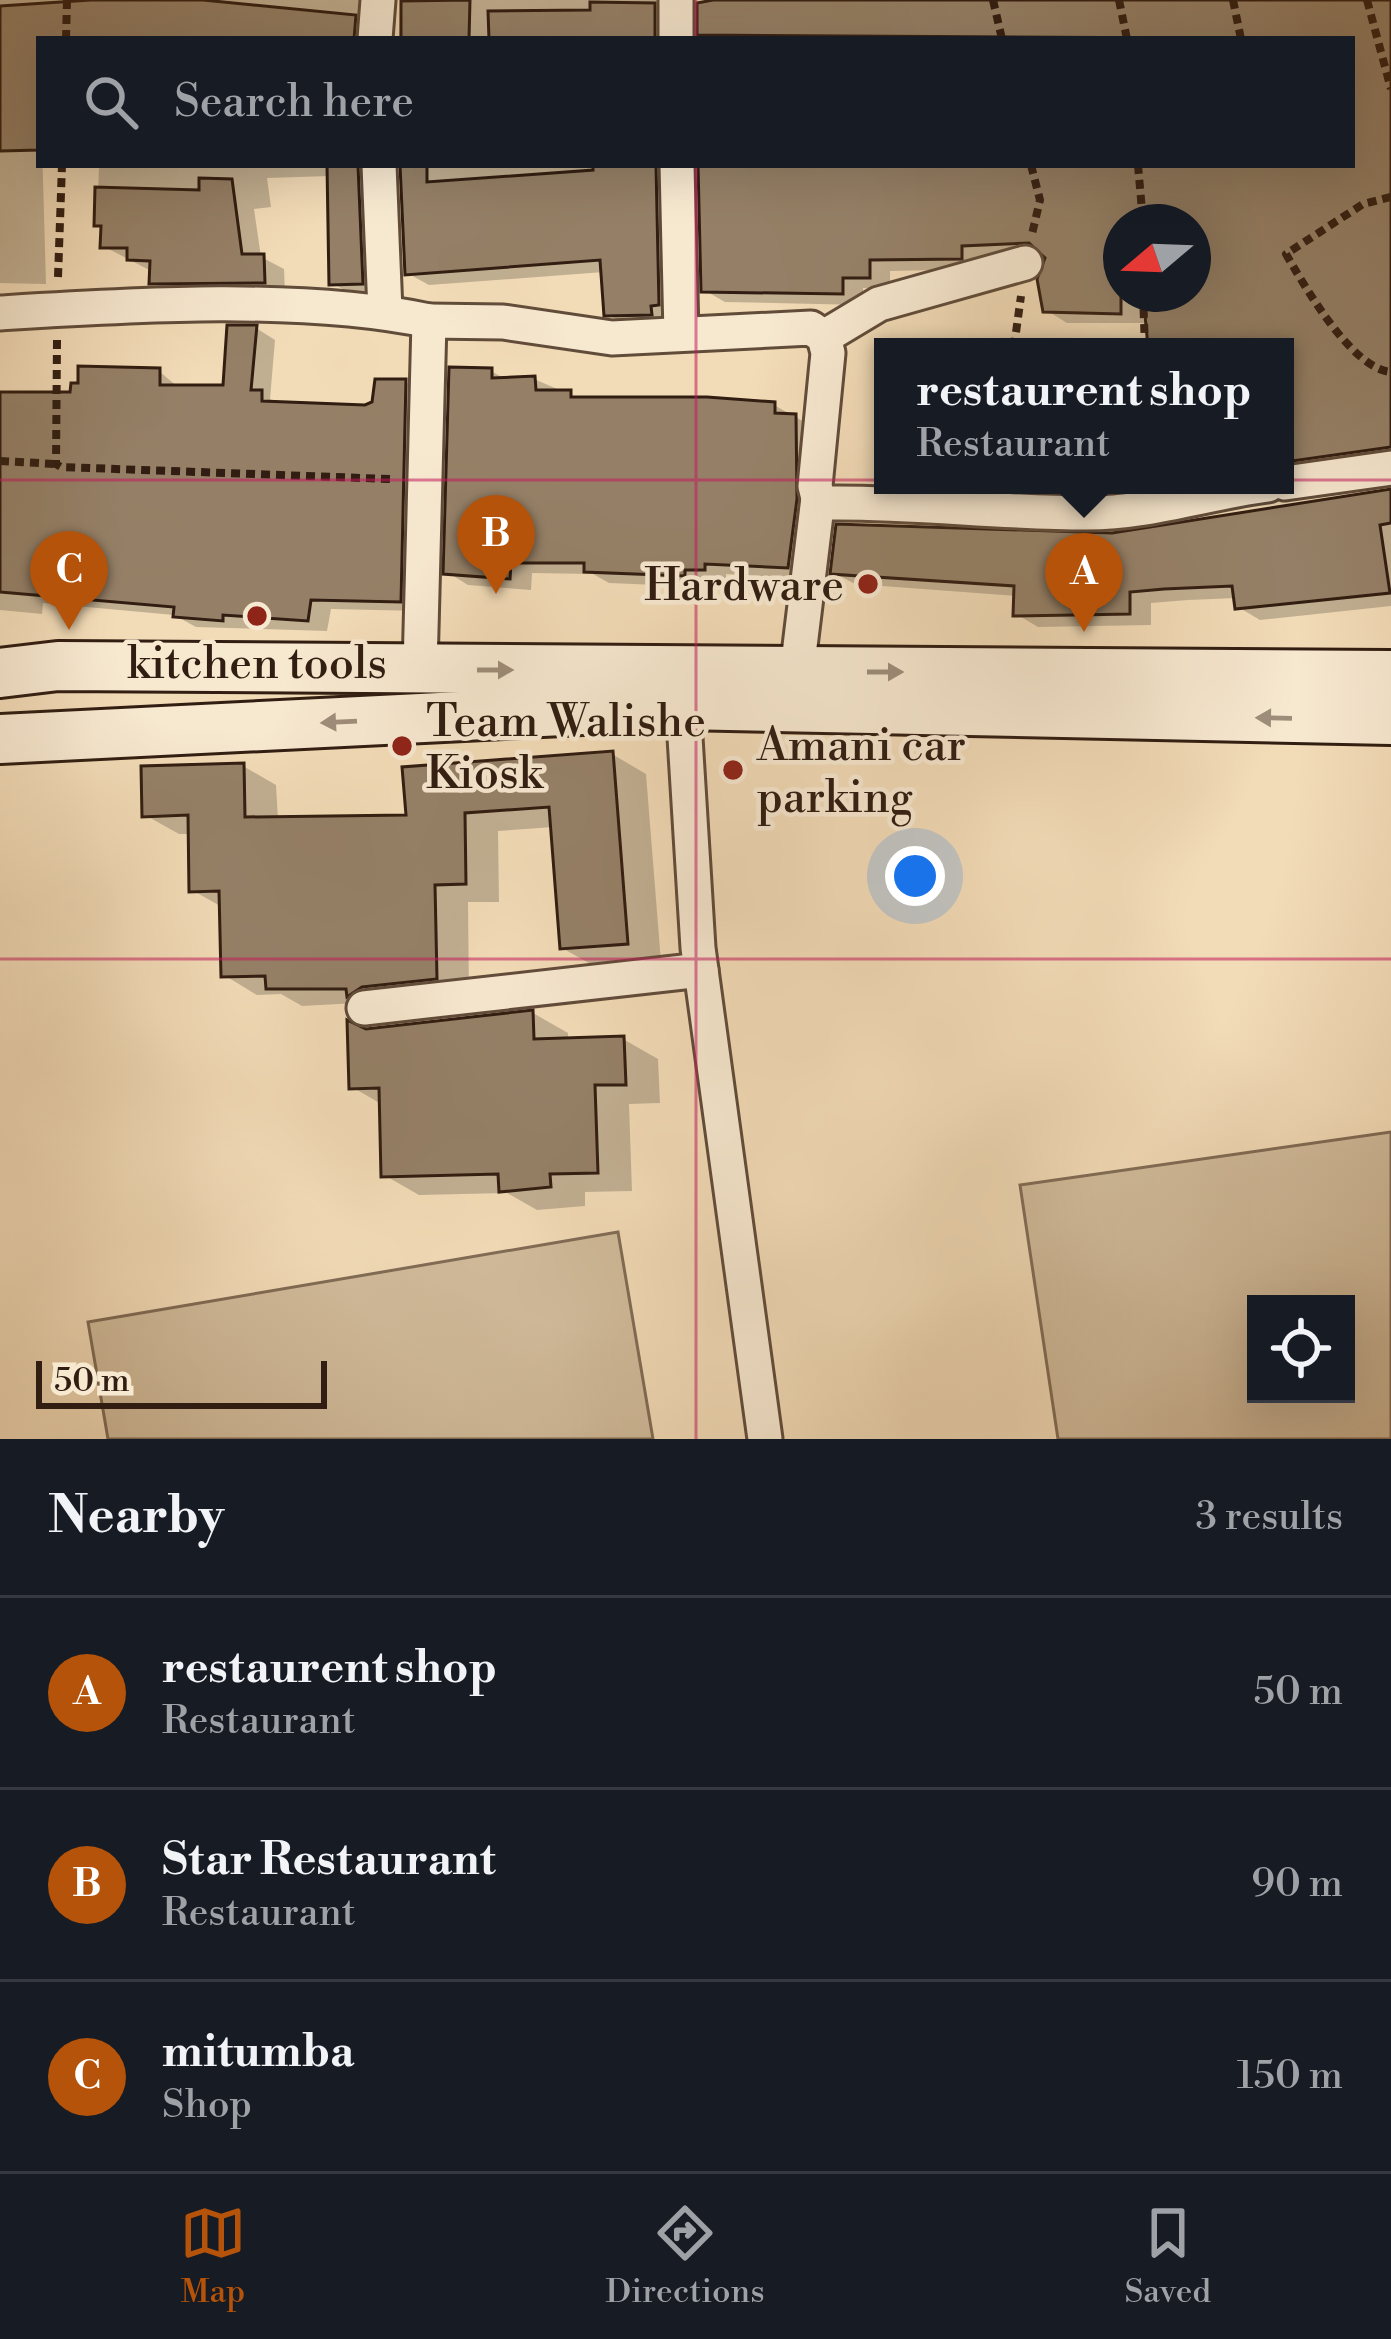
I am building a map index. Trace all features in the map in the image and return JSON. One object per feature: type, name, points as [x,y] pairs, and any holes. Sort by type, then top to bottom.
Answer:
[{"type":"main road","points":[[0,673],[58,666],[1391,676]]},
{"type":"main road","points":[[0,739],[683,705],[1391,720]]},
{"type":"street","points":[[375,36],[379,0]]},
{"type":"street","points":[[676,0],[676,36]]},
{"type":"street","points":[[383,168],[386,311]]},
{"type":"street","points":[[677,168],[681,334]]},
{"type":"street","points":[[824,338],[879,304],[1025,262]]},
{"type":"street","points":[[0,314],[141,305],[386,311],[430,321],[503,322],[612,338],[811,328],[824,338],[830,376],[797,671]]},
{"type":"street","points":[[420,669],[430,321]]},
{"type":"street","points":[[1294,482],[1391,468]]},
{"type":"street","points":[[818,498],[829,503],[916,502],[1088,513],[1163,509],[1229,494]]},
{"type":"street","points":[[683,705],[700,970],[765,1439]]},
{"type":"street","points":[[364,1008],[700,970]]},
{"type":"path","points":[[66,36],[67,0]]},
{"type":"path","points":[[993,0],[1001,36]]},
{"type":"path","points":[[1119,0],[1126,36]]},
{"type":"path","points":[[1233,0],[1240,36]]},
{"type":"path","points":[[1367,0],[1391,89]]},
{"type":"path","points":[[56,464],[62,168]]},
{"type":"path","points":[[1138,168],[1142,204]]},
{"type":"path","points":[[1391,197],[1363,204],[1286,254],[1312,301],[1360,356],[1378,371],[1391,372]]},
{"type":"path","points":[[0,461],[428,480]]},
{"type":"shaded area","points":[[1391,1132],[1391,1439],[1058,1439],[1020,1185]]},
{"type":"shaded area","points":[[618,1232],[653,1439],[108,1439],[88,1322]]},
{"type":"building","points":[[203,0],[356,15],[354,36],[36,36],[36,150],[0,151],[0,6]]},
{"type":"building","points":[[470,0],[469,36],[401,36],[401,1]]},
{"type":"building","points":[[713,0],[1391,0],[1391,447],[1294,461],[1294,338],[1147,338],[1145,312],[1211,312],[1211,204],[1103,204],[1103,312],[1121,314],[1043,312],[1037,279],[1045,258],[1029,243],[962,246],[962,259],[870,260],[870,278],[843,278],[843,294],[701,292],[698,168],[1355,168],[1355,36],[697,35],[697,3]]},
{"type":"building","points":[[590,2],[655,3],[655,36],[489,36],[488,11],[590,10]]},
{"type":"building","points":[[327,168],[358,168],[363,284],[329,285]]},
{"type":"building","points":[[400,168],[427,168],[427,182],[593,168],[656,168],[659,305],[651,306],[652,315],[604,316],[600,260],[405,275]]},
{"type":"building","points":[[199,178],[232,179],[242,254],[264,254],[265,283],[149,284],[150,261],[127,260],[127,248],[100,248],[101,226],[94,226],[95,187],[199,190]]},
{"type":"building","points":[[227,325],[257,325],[251,390],[262,390],[262,401],[365,405],[372,402],[375,379],[406,379],[401,602],[311,600],[308,621],[223,615],[223,621],[173,617],[174,607],[0,592],[0,392],[70,392],[71,383],[78,383],[78,366],[160,368],[160,385],[223,385]]},
{"type":"building","points":[[449,367],[492,368],[492,378],[535,376],[536,390],[571,390],[571,397],[775,402],[775,413],[796,414],[797,499],[788,568],[705,564],[705,570],[685,570],[685,576],[584,572],[584,563],[511,563],[510,579],[443,574]]},
{"type":"building","points":[[1391,489],[1391,523],[1380,525],[1390,593],[1235,609],[1232,586],[1164,589],[1130,592],[1130,614],[1013,616],[1014,586],[830,574],[836,524],[1112,533]]},
{"type":"building","points":[[613,751],[628,944],[560,949],[549,807],[465,813],[466,884],[435,885],[437,979],[362,987],[347,997],[346,989],[266,989],[265,976],[221,977],[219,891],[189,892],[188,815],[142,817],[141,766],[244,763],[245,817],[406,815],[402,767]]},
{"type":"building","points":[[533,1010],[534,1039],[624,1036],[626,1085],[595,1085],[598,1173],[550,1174],[551,1187],[499,1192],[498,1174],[381,1177],[379,1088],[349,1089],[347,1020],[366,1029]]},
{"type":"place","name":"Hardware","points":[[868,584]]},
{"type":"place","name":"Star Restaurant","points":[[496,594]]},
{"type":"place","name":"kitchen tools","points":[[257,616]]},
{"type":"place","name":"mitumba","points":[[69,630]]},
{"type":"place","name":"restaurent shop","points":[[1084,632]]},
{"type":"place","name":"Team Walishe Kiosk","points":[[402,746]]},
{"type":"place","name":"Amani car parking","points":[[733,770]]}]
